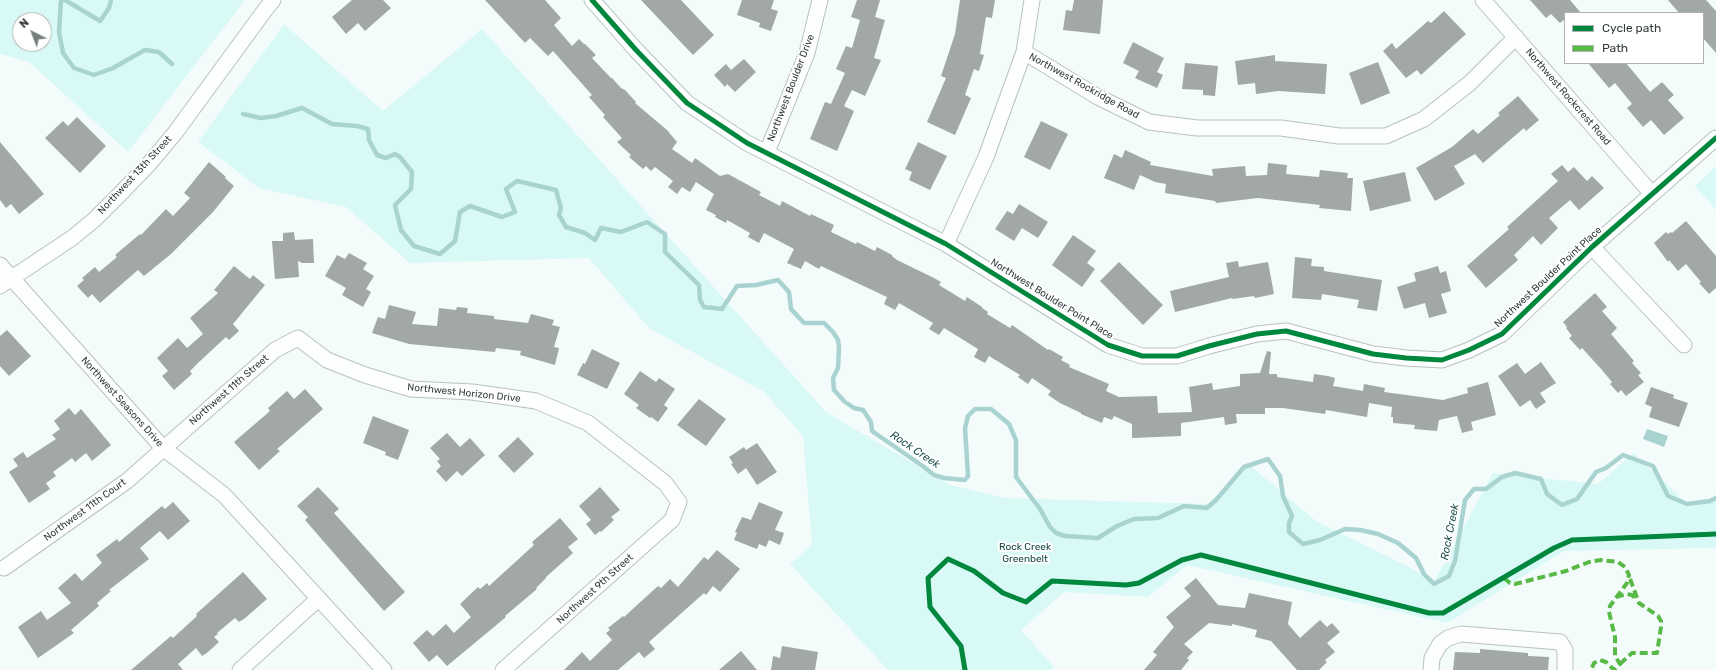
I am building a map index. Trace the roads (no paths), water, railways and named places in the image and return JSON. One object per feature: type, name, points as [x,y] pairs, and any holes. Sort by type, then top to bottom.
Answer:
[{"type":"street","name":"Northwest 13th Street","points":[[6,282],[72,238],[144,169],[175,133],[273,0]]},
{"type":"street","name":"Northwest Boulder Point Place","points":[[592,0],[636,50],[687,103],[747,144],[766,152],[946,244],[1108,345],[1142,356],[1177,356],[1257,334],[1286,331],[1373,354],[1442,360],[1469,350],[1502,334],[1592,247],[1716,138]]},
{"type":"street","name":"Northwest Boulder Drive","points":[[766,152],[807,53],[820,0]]},
{"type":"street","points":[[946,244],[986,157],[1024,52],[1032,0]]},
{"type":"street","name":"Northwest Rockcrest Road","points":[[1483,0],[1652,194]]},
{"type":"street","name":"Northwest Rockridge Road","points":[[1024,52],[1098,96],[1149,122],[1197,128],[1281,128],[1339,136],[1386,136],[1424,119],[1470,83],[1516,37]]},
{"type":"street","points":[[1592,247],[1684,345]]},
{"type":"street","name":"Northwest Seasons Drive","points":[[0,265],[6,282],[163,448],[224,495],[384,670]]},
{"type":"street","name":"Northwest 11th Street","points":[[163,448],[275,350],[298,338]]},
{"type":"street","name":"Northwest Horizon Drive","points":[[298,338],[327,360],[365,375],[411,389],[472,392],[536,401],[588,423],[665,484],[679,502]]},
{"type":"street","name":"Northwest 11th Court","points":[[4,568],[127,481],[163,448]]},
{"type":"street","name":"Northwest 9th Street","points":[[503,670],[672,520],[679,502]]},
{"type":"street","points":[[240,670],[318,599]]},
{"type":"street","points":[[1431,670],[1432,658],[1440,644],[1448,638],[1461,634],[1560,642],[1565,650],[1565,670]]},
{"type":"waterway","name":"Rock Creek","points":[[61,0],[59,32],[63,53],[74,68],[94,75],[113,68],[145,50],[159,52],[172,64]]},
{"type":"waterway","name":"Rock Creek","points":[[65,0],[100,21],[109,8],[111,0]]},
{"type":"waterway","name":"Rock Creek","points":[[243,114],[261,118],[276,116],[302,108],[332,124],[357,126],[368,129],[369,140],[377,155],[386,158],[395,154],[400,157],[412,172],[411,189],[395,205],[401,230],[414,246],[440,254],[455,241],[460,212],[470,206],[502,217],[515,212],[506,189],[517,181],[556,190],[561,208],[559,215],[566,227],[585,233],[595,240],[601,228],[621,232],[647,222],[665,234],[665,252],[699,285],[700,300],[704,307],[722,309],[737,286],[756,285],[778,280],[789,292],[791,309],[804,323],[824,323],[833,332],[838,340],[838,368],[833,378],[834,390],[845,402],[854,408],[863,410],[871,422],[872,431],[934,475],[944,478],[965,480],[968,476],[965,428],[968,416],[975,409],[991,409],[1009,424],[1016,440],[1016,477],[1040,509],[1050,527],[1056,533],[1065,536],[1098,538],[1117,526],[1134,519],[1158,518],[1184,506],[1207,508],[1216,500],[1244,467],[1268,459],[1280,476],[1283,496],[1292,516],[1289,523],[1289,532],[1303,544],[1320,540],[1345,529],[1360,530],[1378,534],[1398,543],[1416,558],[1424,574],[1434,584],[1449,576],[1455,561],[1465,500],[1474,489],[1486,489],[1502,477],[1515,473],[1541,479],[1547,494],[1562,505],[1577,499],[1596,472],[1606,468],[1623,455],[1653,466],[1668,496],[1687,504],[1710,501],[1716,498]]},
{"type":"park label","name":"Rock Creek Greenbelt","points":[[1025,552]]}]
